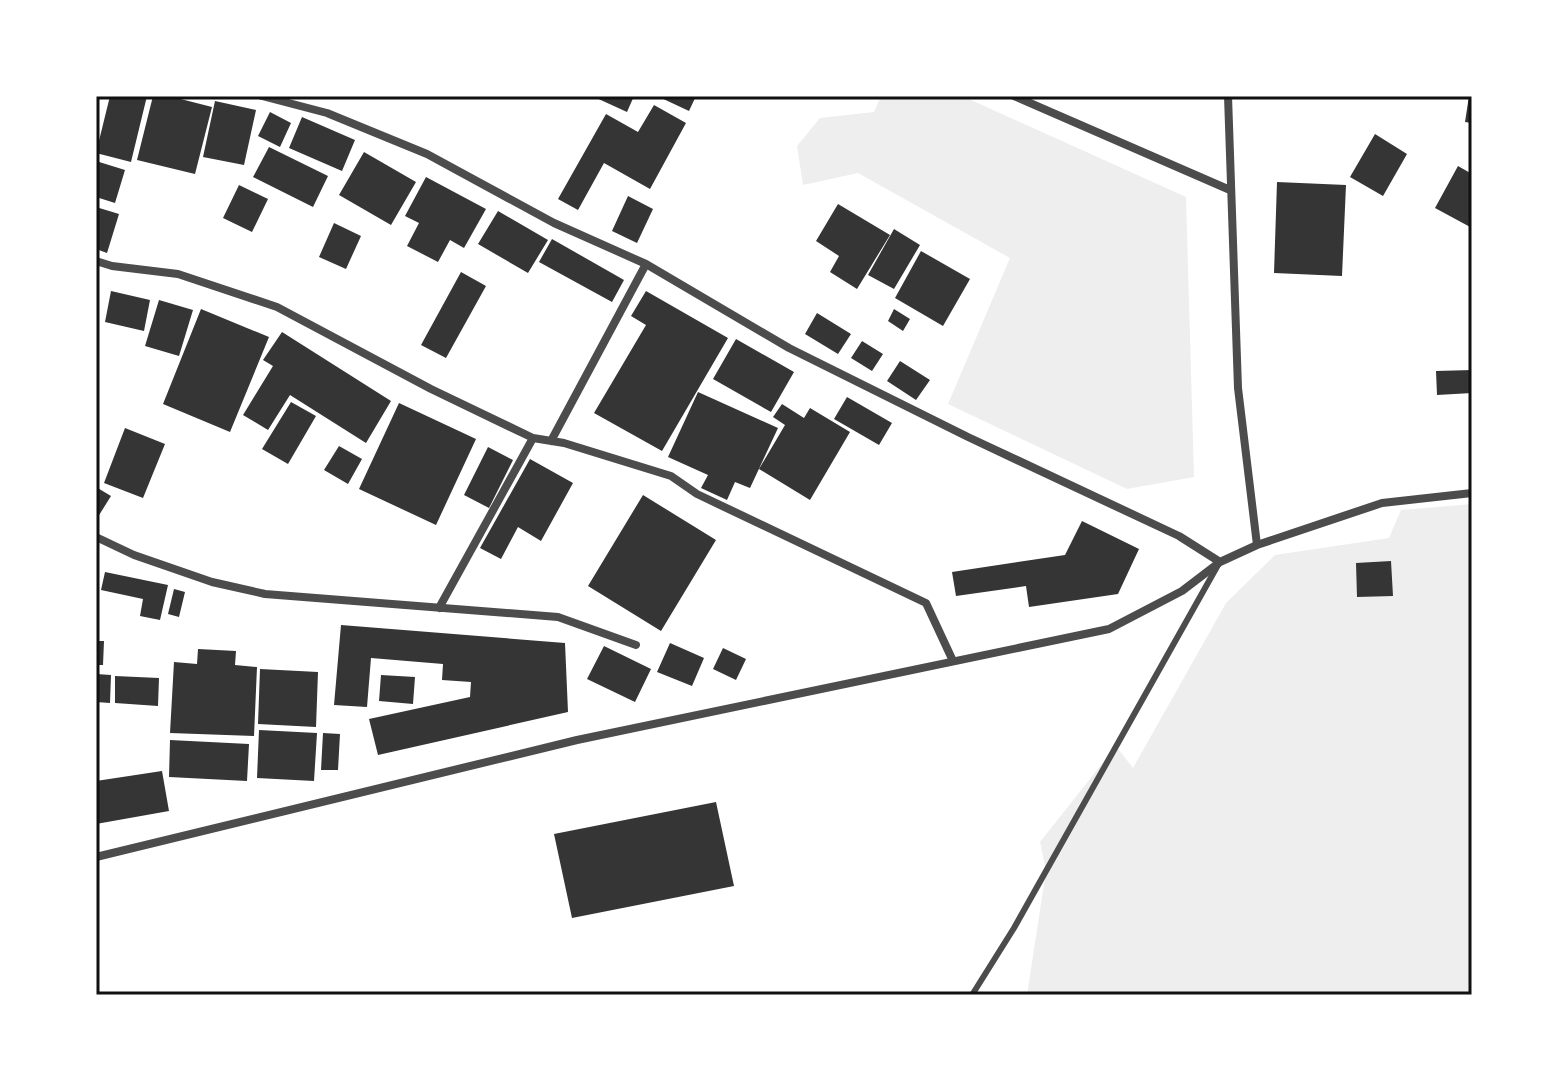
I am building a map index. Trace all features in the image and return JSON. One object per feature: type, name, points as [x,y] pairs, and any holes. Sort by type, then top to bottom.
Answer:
[{"type":"street","points":[[262,96],[327,113],[427,154],[554,223],[646,264],[789,348],[968,437],[1179,536],[1220,562]]},
{"type":"street","points":[[1014,96],[1230,190]]},
{"type":"street","points":[[1228,96],[1238,388],[1257,545]]},
{"type":"street","points":[[96,261],[112,266],[178,274],[277,307],[431,389],[533,438],[564,443],[671,476],[697,494],[926,603],[953,661]]},
{"type":"street","points":[[551,441],[646,264]]},
{"type":"street","points":[[439,608],[533,438]]},
{"type":"street","points":[[96,857],[577,740],[1109,629],[1182,591],[1220,562],[1257,545],[1382,503],[1472,493]]},
{"type":"street","points":[[96,537],[134,555],[212,582],[265,594],[558,617],[636,645]]},
{"type":"lane","points":[[972,995],[1014,928],[1220,562]]},
{"type":"shaded area","points":[[881,96],[962,96],[1186,197],[1194,477],[1127,489],[948,404],[1010,258],[858,173],[803,185],[797,146],[820,118],[874,112]]},
{"type":"shaded area","points":[[1472,504],[1472,995],[1027,995],[1046,871],[1040,842],[1116,746],[1133,768],[1226,603],[1275,555],[1389,538],[1401,510]]},
{"type":"building","points":[[110,96],[147,96],[131,162],[96,153]]},
{"type":"building","points":[[153,96],[169,96],[212,107],[195,174],[137,160]]},
{"type":"building","points":[[592,96],[634,96],[627,112]]},
{"type":"building","points":[[657,96],[696,96],[689,111]]},
{"type":"building","points":[[1469,96],[1472,96],[1472,123],[1465,122]]},
{"type":"building","points":[[215,101],[256,110],[244,165],[203,157]]},
{"type":"building","points":[[654,105],[686,123],[650,189],[604,163],[578,210],[558,199],[606,114],[638,132]]},
{"type":"building","points":[[270,112],[291,123],[280,147],[258,136]]},
{"type":"building","points":[[302,117],[355,140],[342,171],[289,148]]},
{"type":"building","points":[[1375,134],[1407,154],[1383,196],[1350,177]]},
{"type":"building","points":[[269,147],[328,176],[313,207],[253,177]]},
{"type":"building","points":[[364,152],[416,182],[391,225],[339,195]]},
{"type":"building","points":[[96,161],[125,170],[115,203],[96,197]]},
{"type":"building","points":[[1458,166],[1472,174],[1472,228],[1435,208]]},
{"type":"building","points":[[426,177],[486,209],[464,248],[450,240],[438,262],[407,246],[419,223],[405,216]]},
{"type":"building","points":[[1277,182],[1346,185],[1342,276],[1274,273]]},
{"type":"building","points":[[239,185],[268,199],[252,232],[223,218]]},
{"type":"building","points":[[628,196],[653,209],[637,243],[612,231]]},
{"type":"building","points":[[838,204],[890,235],[857,289],[830,272],[839,256],[816,241]]},
{"type":"building","points":[[96,207],[119,214],[107,253],[96,249]]},
{"type":"building","points":[[498,211],[548,240],[528,273],[478,244]]},
{"type":"building","points":[[334,223],[361,236],[346,269],[319,257]]},
{"type":"building","points":[[894,229],[920,245],[894,289],[868,275]]},
{"type":"building","points":[[552,239],[624,280],[612,302],[539,262]]},
{"type":"building","points":[[921,251],[970,279],[943,326],[895,298]]},
{"type":"building","points":[[461,272],[486,286],[446,358],[421,345]]},
{"type":"building","points":[[111,291],[150,300],[144,331],[105,322]]},
{"type":"building","points":[[646,291],[728,338],[662,451],[594,413],[646,325],[631,316]]},
{"type":"building","points":[[159,300],[193,310],[179,356],[145,346]]},
{"type":"building","points":[[201,309],[269,337],[230,432],[163,404]]},
{"type":"building","points":[[894,309],[910,319],[903,331],[888,321]]},
{"type":"building","points":[[817,313],[851,334],[838,354],[805,334]]},
{"type":"building","points":[[282,332],[391,401],[366,443],[290,395],[268,430],[243,415],[273,366],[263,360]]},
{"type":"building","points":[[736,339],[794,372],[771,412],[713,379]]},
{"type":"building","points":[[862,341],[883,354],[872,371],[851,358]]},
{"type":"building","points":[[900,361],[930,380],[916,400],[887,381]]},
{"type":"building","points":[[1472,370],[1472,393],[1437,395],[1436,371]]},
{"type":"building","points":[[698,392],[778,428],[750,488],[735,482],[727,500],[701,488],[708,475],[668,457]]},
{"type":"building","points":[[847,397],[892,423],[879,445],[834,419]]},
{"type":"building","points":[[291,402],[316,416],[288,464],[262,449]]},
{"type":"building","points":[[399,403],[476,439],[436,525],[359,489]]},
{"type":"building","points":[[782,404],[804,418],[810,408],[850,432],[810,500],[759,469],[785,425],[773,417]]},
{"type":"building","points":[[125,428],[165,444],[143,498],[104,483]]},
{"type":"building","points":[[339,446],[362,459],[348,484],[324,470]]},
{"type":"building","points":[[488,447],[513,460],[489,508],[464,495]]},
{"type":"building","points":[[530,459],[573,483],[541,541],[518,527],[501,559],[480,548]]},
{"type":"building","points":[[96,487],[111,496],[96,520]]},
{"type":"building","points":[[643,495],[716,540],[661,631],[588,586]]},
{"type":"building","points":[[1082,521],[1139,549],[1118,594],[1029,607],[1026,586],[956,596],[952,572],[1065,555]]},
{"type":"building","points":[[1391,561],[1393,596],[1357,597],[1356,563]]},
{"type":"building","points":[[105,572],[168,585],[160,620],[140,616],[143,599],[101,590]]},
{"type":"building","points":[[174,589],[185,592],[179,617],[168,614]]},
{"type":"building","points":[[341,625],[565,643],[568,712],[378,755],[369,719],[470,697],[471,682],[442,680],[443,664],[371,658],[367,707],[334,705]]},
{"type":"building","points":[[96,641],[104,641],[103,665],[96,665]]},
{"type":"building","points":[[670,643],[704,658],[692,686],[657,672]]},
{"type":"building","points":[[604,646],[651,669],[635,702],[587,679]]},
{"type":"building","points":[[723,648],[746,659],[736,680],[713,669]]},
{"type":"building","points":[[198,649],[236,651],[235,665],[257,667],[254,736],[170,733],[174,662],[197,664]]},
{"type":"building","points":[[260,669],[318,672],[316,727],[258,724]]},
{"type":"building","points":[[96,674],[111,675],[110,703],[96,702]]},
{"type":"building","points":[[381,675],[415,677],[413,704],[379,701]]},
{"type":"building","points":[[115,676],[159,678],[158,706],[115,703]]},
{"type":"building","points":[[259,730],[317,733],[314,781],[257,778]]},
{"type":"building","points":[[323,733],[340,734],[338,770],[321,770]]},
{"type":"building","points":[[170,740],[249,744],[247,781],[169,777]]},
{"type":"building","points":[[162,771],[169,811],[96,824],[96,781]]},
{"type":"building","points":[[716,802],[734,886],[572,918],[554,834]]}]
